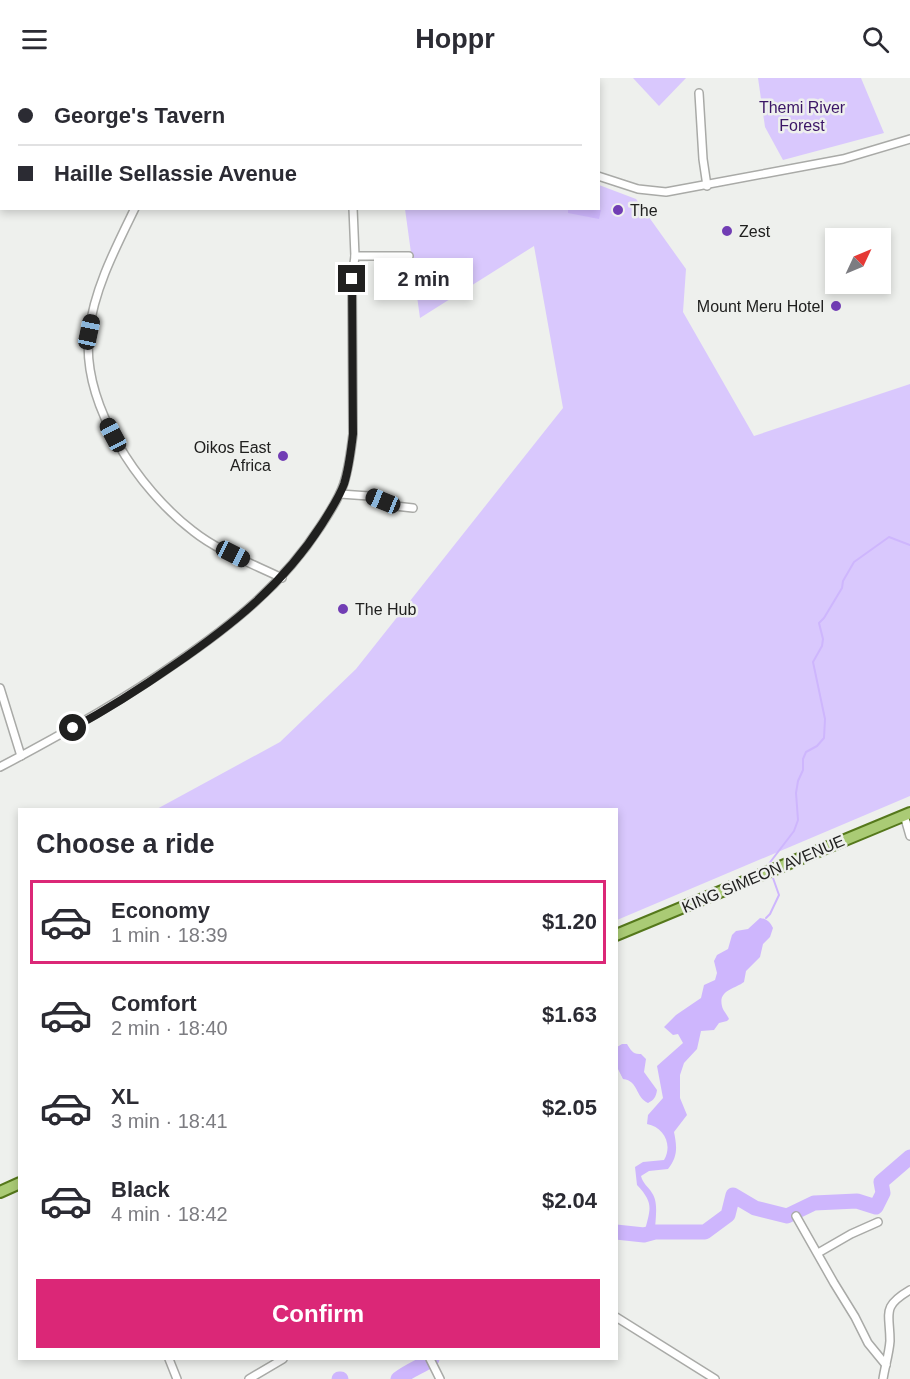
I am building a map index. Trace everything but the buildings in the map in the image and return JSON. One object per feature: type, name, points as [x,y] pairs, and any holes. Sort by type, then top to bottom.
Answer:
[{"type":"main road","name":"KING SIMEON AVENUE","points":[[618,933],[907,814]]},
{"type":"main road","points":[[0,1192],[18,1184]]},
{"type":"street","points":[[699,93],[707,186]]},
{"type":"street","points":[[600,177],[638,189],[666,192],[843,159],[910,139]]},
{"type":"street","points":[[134,210],[112,256],[94,307],[89,332],[94,387],[103,416],[130,462],[157,496],[194,532],[282,578]]},
{"type":"street","points":[[0,767],[106,710],[198,649],[251,607],[282,578],[313,538],[340,494],[348,469],[353,434],[352,279],[355,256],[353,210]]},
{"type":"street","points":[[355,256],[409,256]]},
{"type":"street","points":[[340,494],[369,496],[395,506],[413,508]]},
{"type":"street","points":[[0,688],[21,756]]},
{"type":"street","points":[[907,814],[910,836]]},
{"type":"street","points":[[796,1216],[868,1343],[886,1365]]},
{"type":"street","points":[[818,1253],[878,1221]]},
{"type":"street","points":[[883,1379],[890,1339],[887,1311],[897,1298],[910,1290]]},
{"type":"street","points":[[618,1318],[715,1379]]},
{"type":"street","points":[[169,1360],[177,1379]]},
{"type":"street","points":[[249,1379],[281,1360]]},
{"type":"street","points":[[430,1360],[440,1379]]},
{"type":"green space","points":[[633,78],[686,78],[659,106]]},
{"type":"green space","name":"Themi River Forest","points":[[758,78],[861,78],[884,133],[783,160],[765,127]]},
{"type":"green space","points":[[600,185],[636,199],[686,269],[683,312],[754,436],[910,384],[910,796],[618,920],[618,808],[159,808],[280,742],[356,669],[563,408],[534,246],[420,318],[405,210],[600,210]]},
{"type":"shaded area","points":[[568,210],[601,210],[599,219],[568,213]]},
{"type":"shaded area","points":[[760,918],[768,921],[773,928],[770,937],[763,944],[760,957],[746,971],[744,982],[722,996],[723,1008],[729,1019],[719,1023],[714,1030],[701,1031],[697,1049],[684,1063],[680,1075],[680,1098],[687,1115],[674,1132],[676,1147],[674,1160],[668,1169],[649,1171],[641,1176],[654,1197],[656,1207],[655,1232],[644,1235],[649,1203],[637,1185],[635,1167],[643,1162],[664,1160],[667,1154],[665,1138],[658,1129],[647,1124],[648,1115],[663,1098],[657,1066],[683,1043],[678,1034],[673,1035],[664,1027],[676,1015],[701,998],[704,985],[715,980],[717,973],[714,961],[717,955],[728,949],[732,935],[736,931],[748,929]]},
{"type":"shaded area","points":[[627,1044],[632,1051],[641,1054],[646,1059],[644,1072],[657,1090],[652,1101],[648,1103],[644,1100],[632,1083],[623,1079],[618,1069],[618,1046]]},
{"type":"waterway","points":[[768,865],[794,831],[798,820],[796,793],[806,752],[817,746],[824,738],[825,719],[813,662],[822,646],[823,639],[819,623],[842,588],[843,581],[854,562],[889,537],[910,545]]},
{"type":"waterway","points":[[766,918],[779,895],[773,878]]},
{"type":"waterway","points":[[618,1232],[644,1235],[655,1232],[705,1232],[728,1215],[733,1195],[755,1208],[787,1216],[814,1203],[857,1201],[876,1207],[883,1193],[881,1182],[910,1157]]},
{"type":"waterway","points":[[398,1379],[430,1360]]},
{"type":"place","name":"The","points":[[618,210]]},
{"type":"place","name":"Zest","points":[[727,231]]},
{"type":"place","name":"Mount Meru Hotel","points":[[836,306]]},
{"type":"place","name":"Oikos East Africa","points":[[283,456]]},
{"type":"place","name":"The Hub","points":[[343,609]]},
{"type":"route","points":[[73,728],[106,710],[213,638],[271,590],[313,538],[340,494],[351,455],[354,418],[352,279]]}]
